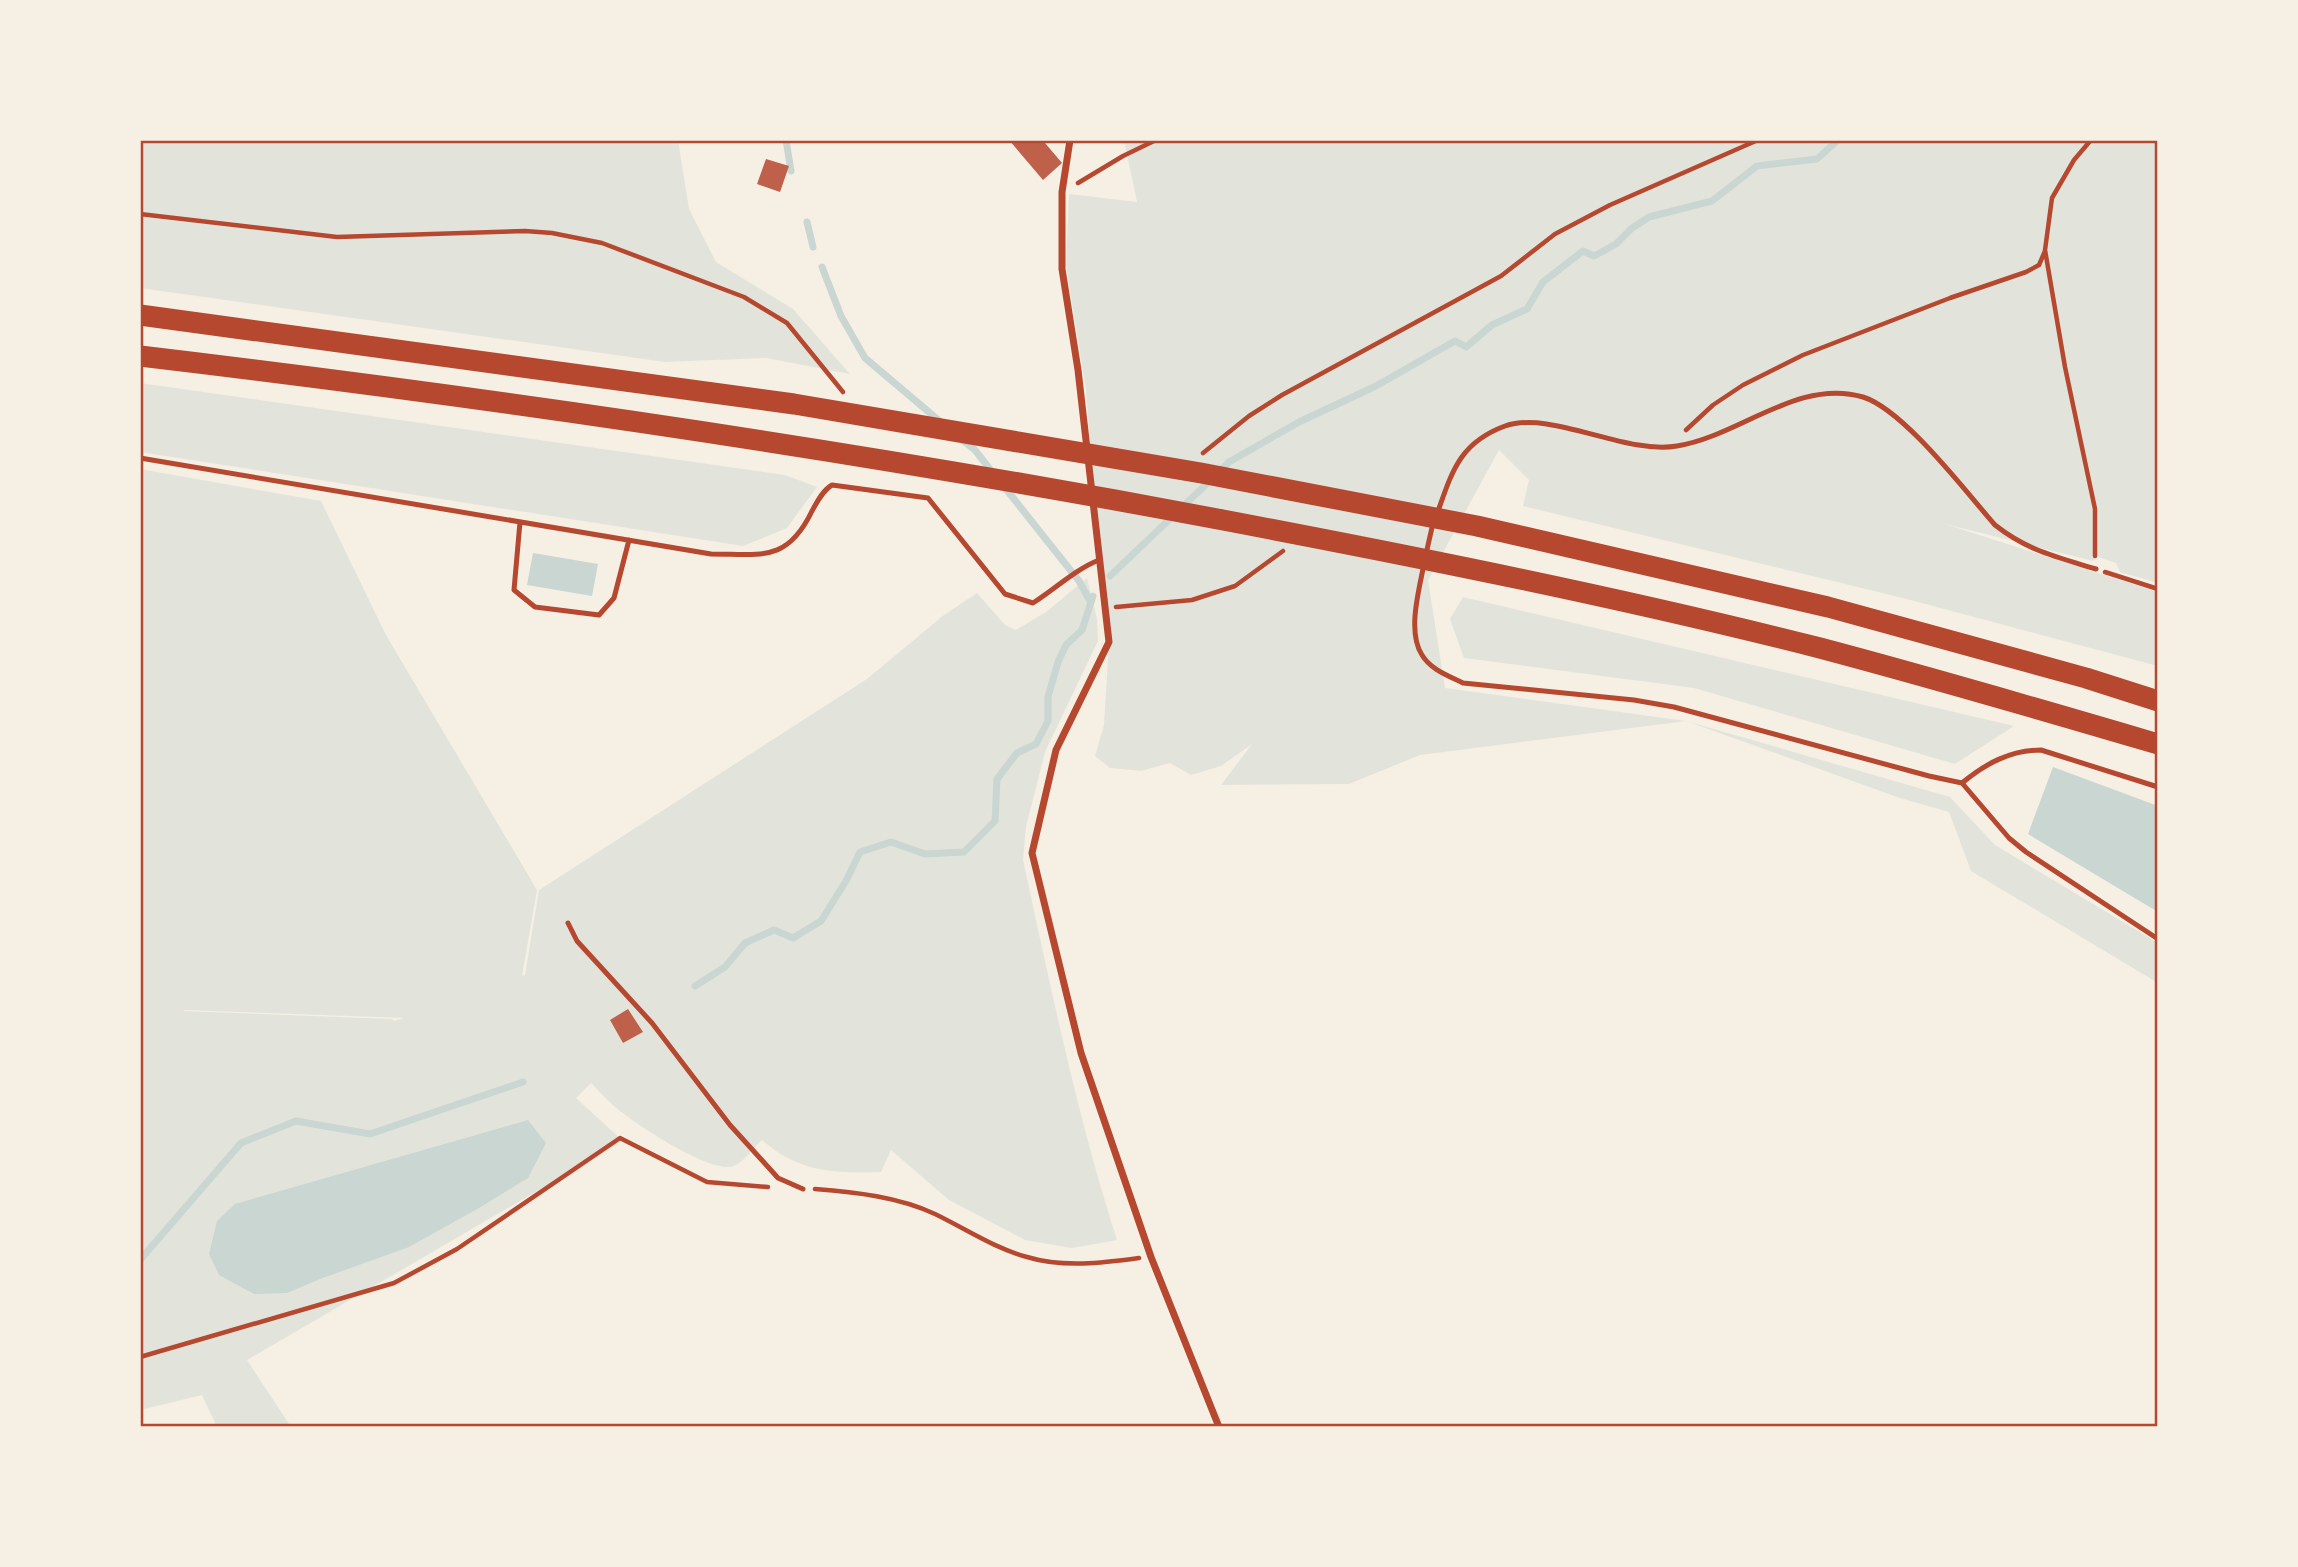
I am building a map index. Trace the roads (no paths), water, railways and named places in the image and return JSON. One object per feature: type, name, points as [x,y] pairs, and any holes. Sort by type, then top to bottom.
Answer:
[{"type":"highway","points":[[140,314],[794,404],[1201,473],[1477,526],[1828,607],[2085,678],[2158,701]]},
{"type":"highway","points":[[140,356],[493,400],[788,443],[1154,507],[1469,567],[1818,648],[2158,744]]},
{"type":"street","points":[[1070,140],[1062,192],[1062,269],[1078,370],[1109,642],[1056,750],[1032,853],[1081,1053],[1151,1257],[1219,1427]]},
{"type":"lane","points":[[2096,569],[2030,548],[2012,538],[1995,525],[1905,424],[1884,407],[1864,398],[1839,392],[1816,394],[1793,401],[1709,438],[1677,446],[1640,447],[1530,423],[1507,426],[1479,439],[1456,462],[1431,528],[1413,623],[1422,655],[1440,672],[1463,683],[1674,706],[1962,783],[2009,838],[2026,852],[2158,939]]},
{"type":"lane","points":[[140,458],[711,554],[768,554],[780,551],[804,528],[823,494],[832,485],[928,498],[1004,594],[1033,603],[1083,566],[1099,560]]},
{"type":"lane","points":[[520,522],[514,590],[535,607],[599,615],[614,597],[629,540]]},
{"type":"lane","points":[[1962,783],[1988,764],[2005,756],[2026,750],[2041,750],[2158,787]]},
{"type":"lane","points":[[568,923],[577,941],[652,1023],[730,1125],[778,1178],[803,1189]]},
{"type":"waterway","points":[[786,140],[791,171]]},
{"type":"waterway","points":[[1219,472],[1229,462],[1299,422],[1376,386],[1455,341],[1466,347],[1492,325],[1527,309],[1543,282],[1583,251],[1594,256],[1616,244],[1632,228],[1649,217],[1712,201],[1757,166],[1817,159],[1838,140]]},
{"type":"waterway","points":[[807,222],[813,247]]},
{"type":"waterway","points":[[822,267],[841,316],[865,358],[943,424]]},
{"type":"waterway","points":[[960,438],[975,450],[992,472]]},
{"type":"waterway","points":[[1181,508],[1211,480]]},
{"type":"waterway","points":[[1002,484],[1079,581],[1090,601]]},
{"type":"waterway","points":[[1110,576],[1173,516]]},
{"type":"waterway","points":[[695,986],[725,967],[745,943],[774,930],[793,938],[821,921],[860,852],[891,842],[925,854],[964,852],[995,821],[997,779],[1017,753],[1036,744],[1048,721],[1048,697],[1058,662],[1066,645],[1082,630],[1093,596]]},
{"type":"waterway","points":[[140,1260],[241,1143],[296,1121],[370,1134],[523,1082]]}]
